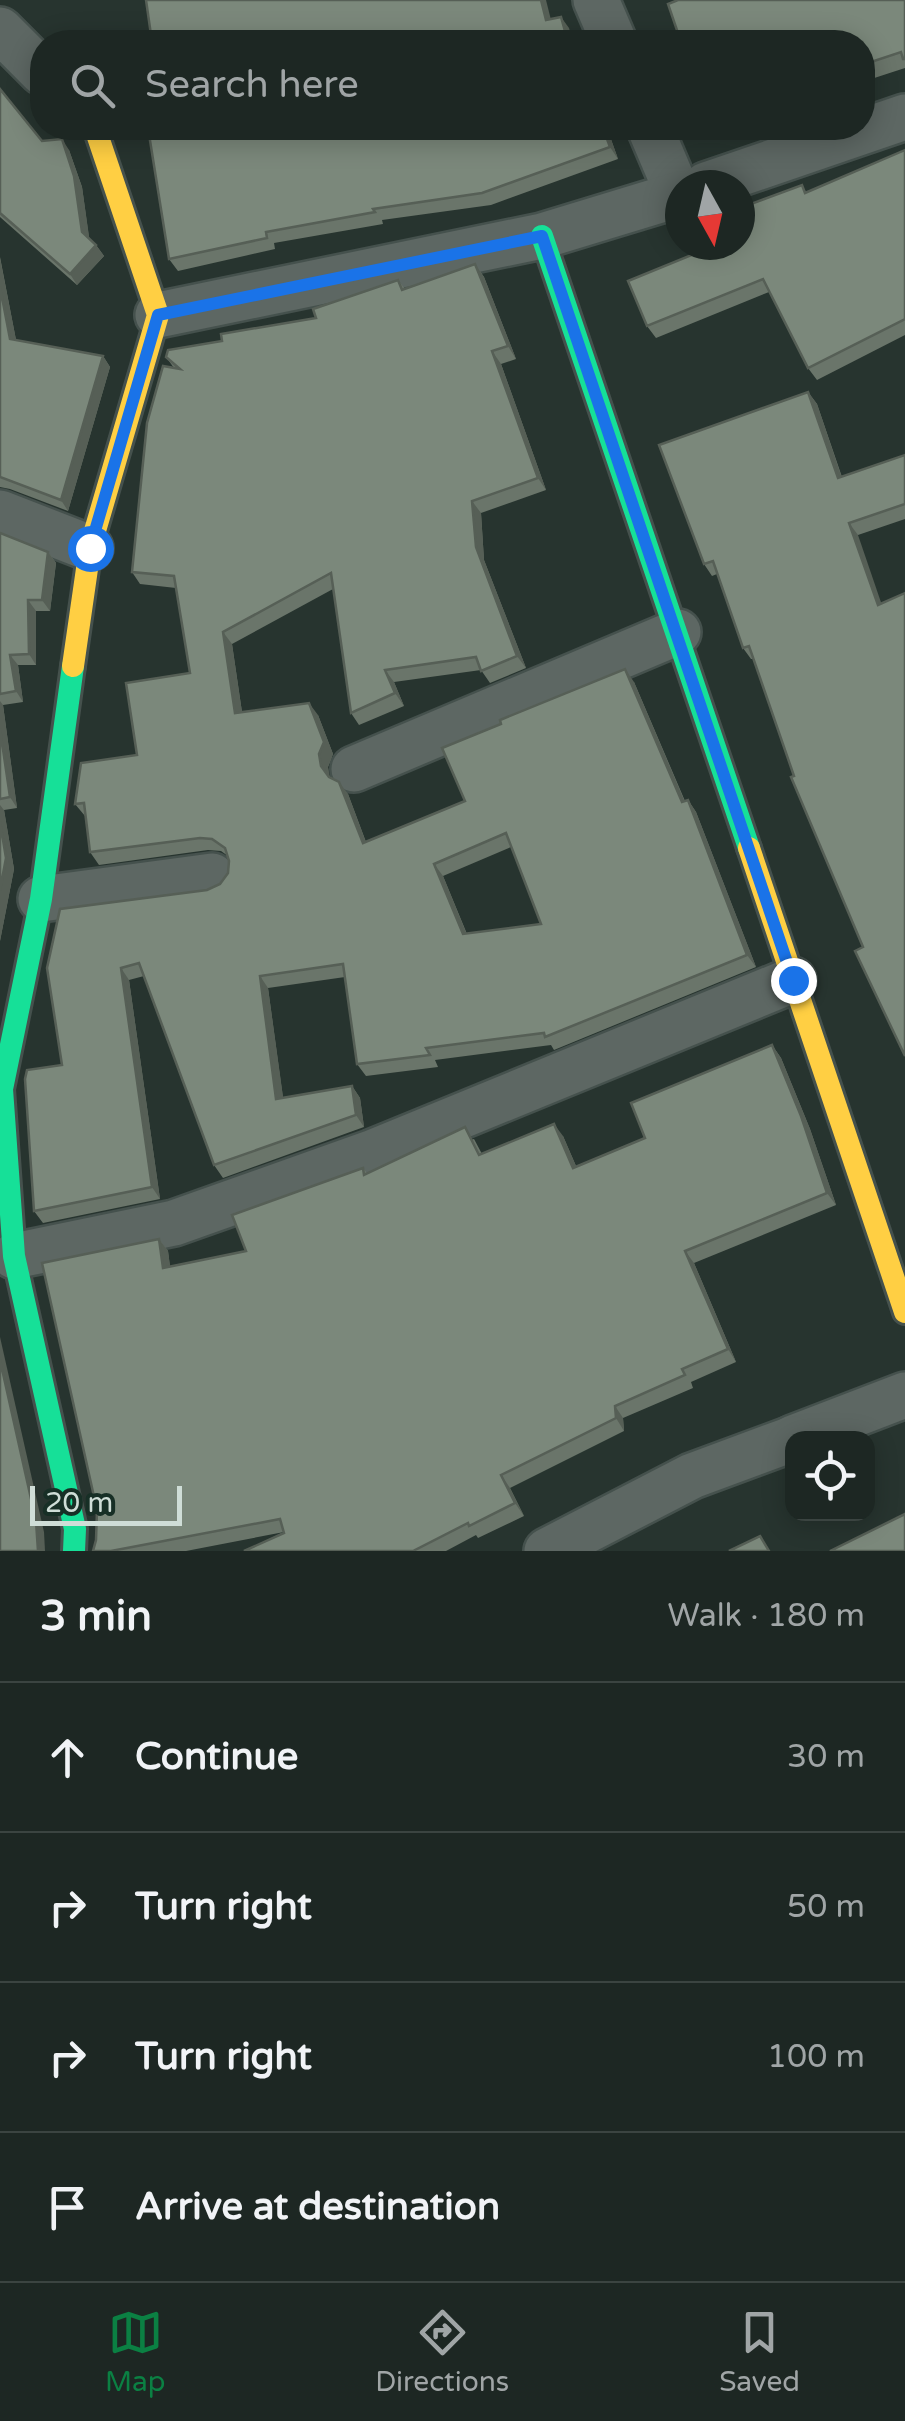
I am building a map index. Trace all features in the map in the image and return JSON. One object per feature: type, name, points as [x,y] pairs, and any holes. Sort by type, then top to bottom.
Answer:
[{"type":"street","points":[[596,0],[609,30]]},
{"type":"street","points":[[0,30],[30,60]]},
{"type":"street","points":[[875,127],[905,117]]},
{"type":"street","points":[[74,1551],[74,1529],[14,1256],[2,1089],[41,899],[90,548],[158,315],[99,140]]},
{"type":"street","points":[[657,140],[675,170]]},
{"type":"street","points":[[750,170],[838,140]]},
{"type":"street","points":[[158,315],[542,236],[665,198]]},
{"type":"street","points":[[542,236],[905,1312]]},
{"type":"street","points":[[0,513],[90,548]]},
{"type":"street","points":[[354,770],[678,632]]},
{"type":"street","points":[[41,899],[212,876]]},
{"type":"street","points":[[14,1256],[174,1222],[372,1153],[793,980]]},
{"type":"street","points":[[814,1431],[905,1396]]},
{"type":"street","points":[[547,1551],[692,1476],[785,1442]]},
{"type":"building","points":[[146,0],[541,0],[546,20],[561,17],[565,30],[150,30]]},
{"type":"building","points":[[678,0],[905,0],[905,59],[901,52],[875,61],[875,30],[677,30],[668,4]]},
{"type":"building","points":[[0,89],[30,126],[30,140],[62,140],[74,176],[82,232],[96,245],[70,274],[0,213]]},
{"type":"building","points":[[150,140],[607,140],[610,147],[482,193],[373,209],[375,212],[266,232],[267,238],[169,259]]},
{"type":"building","points":[[905,150],[905,319],[808,368],[763,279],[647,326],[628,281],[679,260],[755,260],[755,202],[802,185],[805,193]]},
{"type":"building","points":[[475,264],[508,346],[492,351],[538,478],[472,501],[476,547],[517,656],[481,671],[476,657],[385,670],[395,693],[351,713],[331,573],[223,632],[235,713],[309,703],[324,742],[319,754],[321,766],[339,782],[363,843],[465,801],[442,748],[625,669],[682,802],[688,800],[747,955],[545,1037],[544,1033],[426,1048],[430,1055],[357,1064],[343,964],[260,976],[276,1099],[352,1086],[356,1115],[214,1165],[139,963],[121,968],[152,1187],[34,1211],[25,1079],[27,1070],[62,1065],[47,968],[60,909],[207,890],[220,884],[228,873],[225,848],[212,839],[90,852],[84,803],[75,804],[81,763],[137,755],[126,683],[190,673],[174,576],[132,572],[147,423],[163,366],[180,369],[166,357],[168,350],[222,341],[221,334],[316,318],[313,309],[398,280],[402,290]],"holes":[[[506,833],[541,924],[463,934],[434,864]]]},
{"type":"building","points":[[0,287],[10,339],[103,356],[61,500],[0,477]]},
{"type":"building","points":[[808,392],[838,478],[905,455],[905,504],[849,523],[878,605],[905,593],[905,1056],[855,951],[863,947],[791,777],[794,776],[749,646],[743,648],[713,561],[704,564],[659,445]]},
{"type":"building","points":[[0,533],[48,552],[42,600],[28,600],[29,654],[10,655],[16,691],[0,694]]},
{"type":"building","points":[[0,729],[10,797],[0,799]]},
{"type":"building","points":[[0,822],[6,858],[0,890]]},
{"type":"building","points":[[772,1045],[827,1193],[685,1251],[728,1349],[682,1369],[685,1375],[615,1406],[616,1418],[501,1475],[515,1503],[413,1551],[244,1551],[284,1533],[280,1519],[111,1551],[93,1551],[97,1510],[42,1263],[159,1239],[163,1268],[246,1251],[232,1215],[363,1168],[364,1175],[465,1127],[479,1155],[554,1124],[573,1168],[645,1138],[631,1103]]},
{"type":"building","points":[[0,1360],[36,1521],[38,1551],[0,1551]]},
{"type":"building","points":[[905,1514],[905,1551],[830,1551]]},
{"type":"building","points":[[760,1536],[769,1551],[729,1551]]},
{"type":"traffic: fast","points":[[542,236],[749,848]]},
{"type":"traffic: fast","points":[[73,666],[41,899],[2,1089],[14,1256],[75,1529],[74,1551]]},
{"type":"traffic: slow","points":[[73,666],[90,548],[158,315],[99,140]]},
{"type":"traffic: slow","points":[[749,848],[905,1312]]},
{"type":"route","points":[[90,548],[158,315],[542,236],[793,980]]}]
